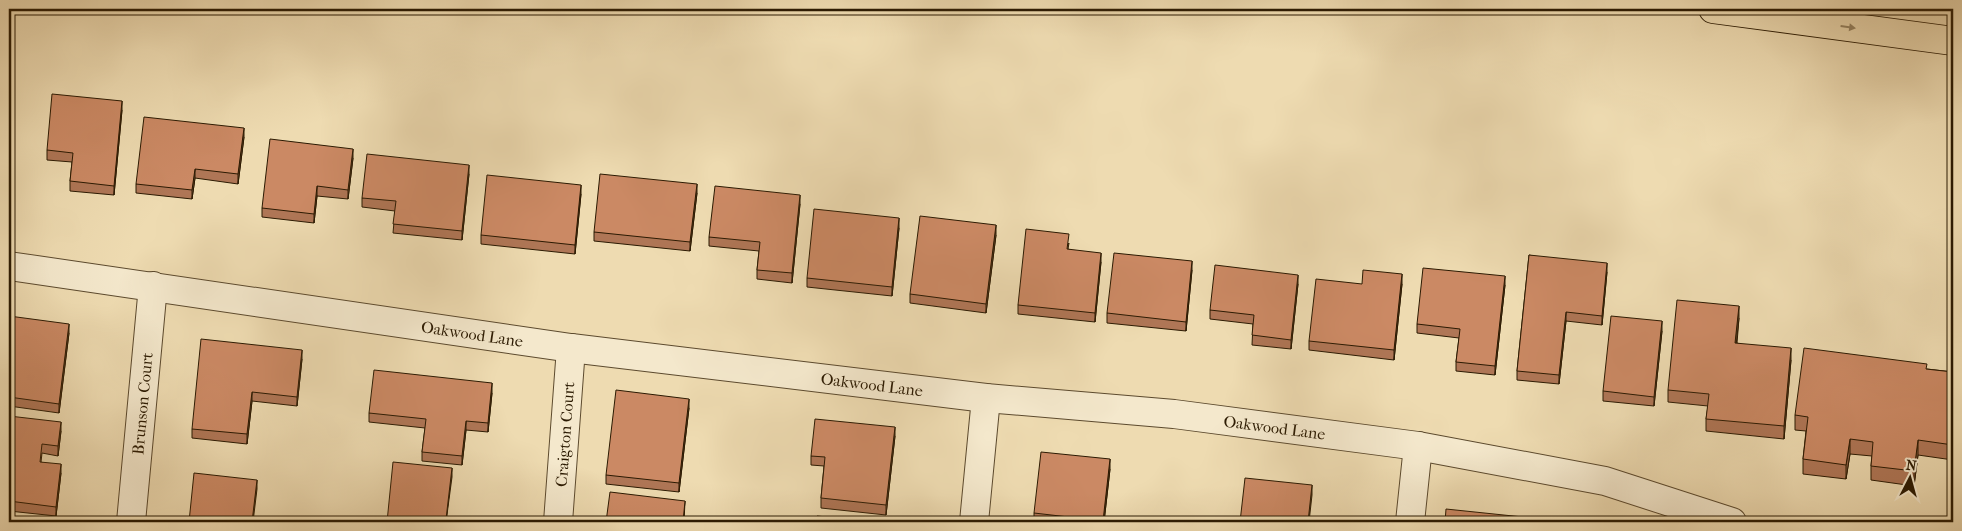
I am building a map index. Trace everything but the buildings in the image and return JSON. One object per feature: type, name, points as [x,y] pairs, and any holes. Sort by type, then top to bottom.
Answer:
[{"type":"highway","points":[[1712,9],[1953,40]]},
{"type":"street","name":"Oakwood Lane","points":[[9,266],[571,348],[986,398],[1174,414],[1418,446],[1605,481],[1732,522]]},
{"type":"street","name":"Brunson Court","points":[[130,522],[153,286]]},
{"type":"street","name":"Craigton Court","points":[[558,522],[571,348]]},
{"type":"street","points":[[974,522],[986,398]]},
{"type":"street","points":[[1410,522],[1418,446]]}]
